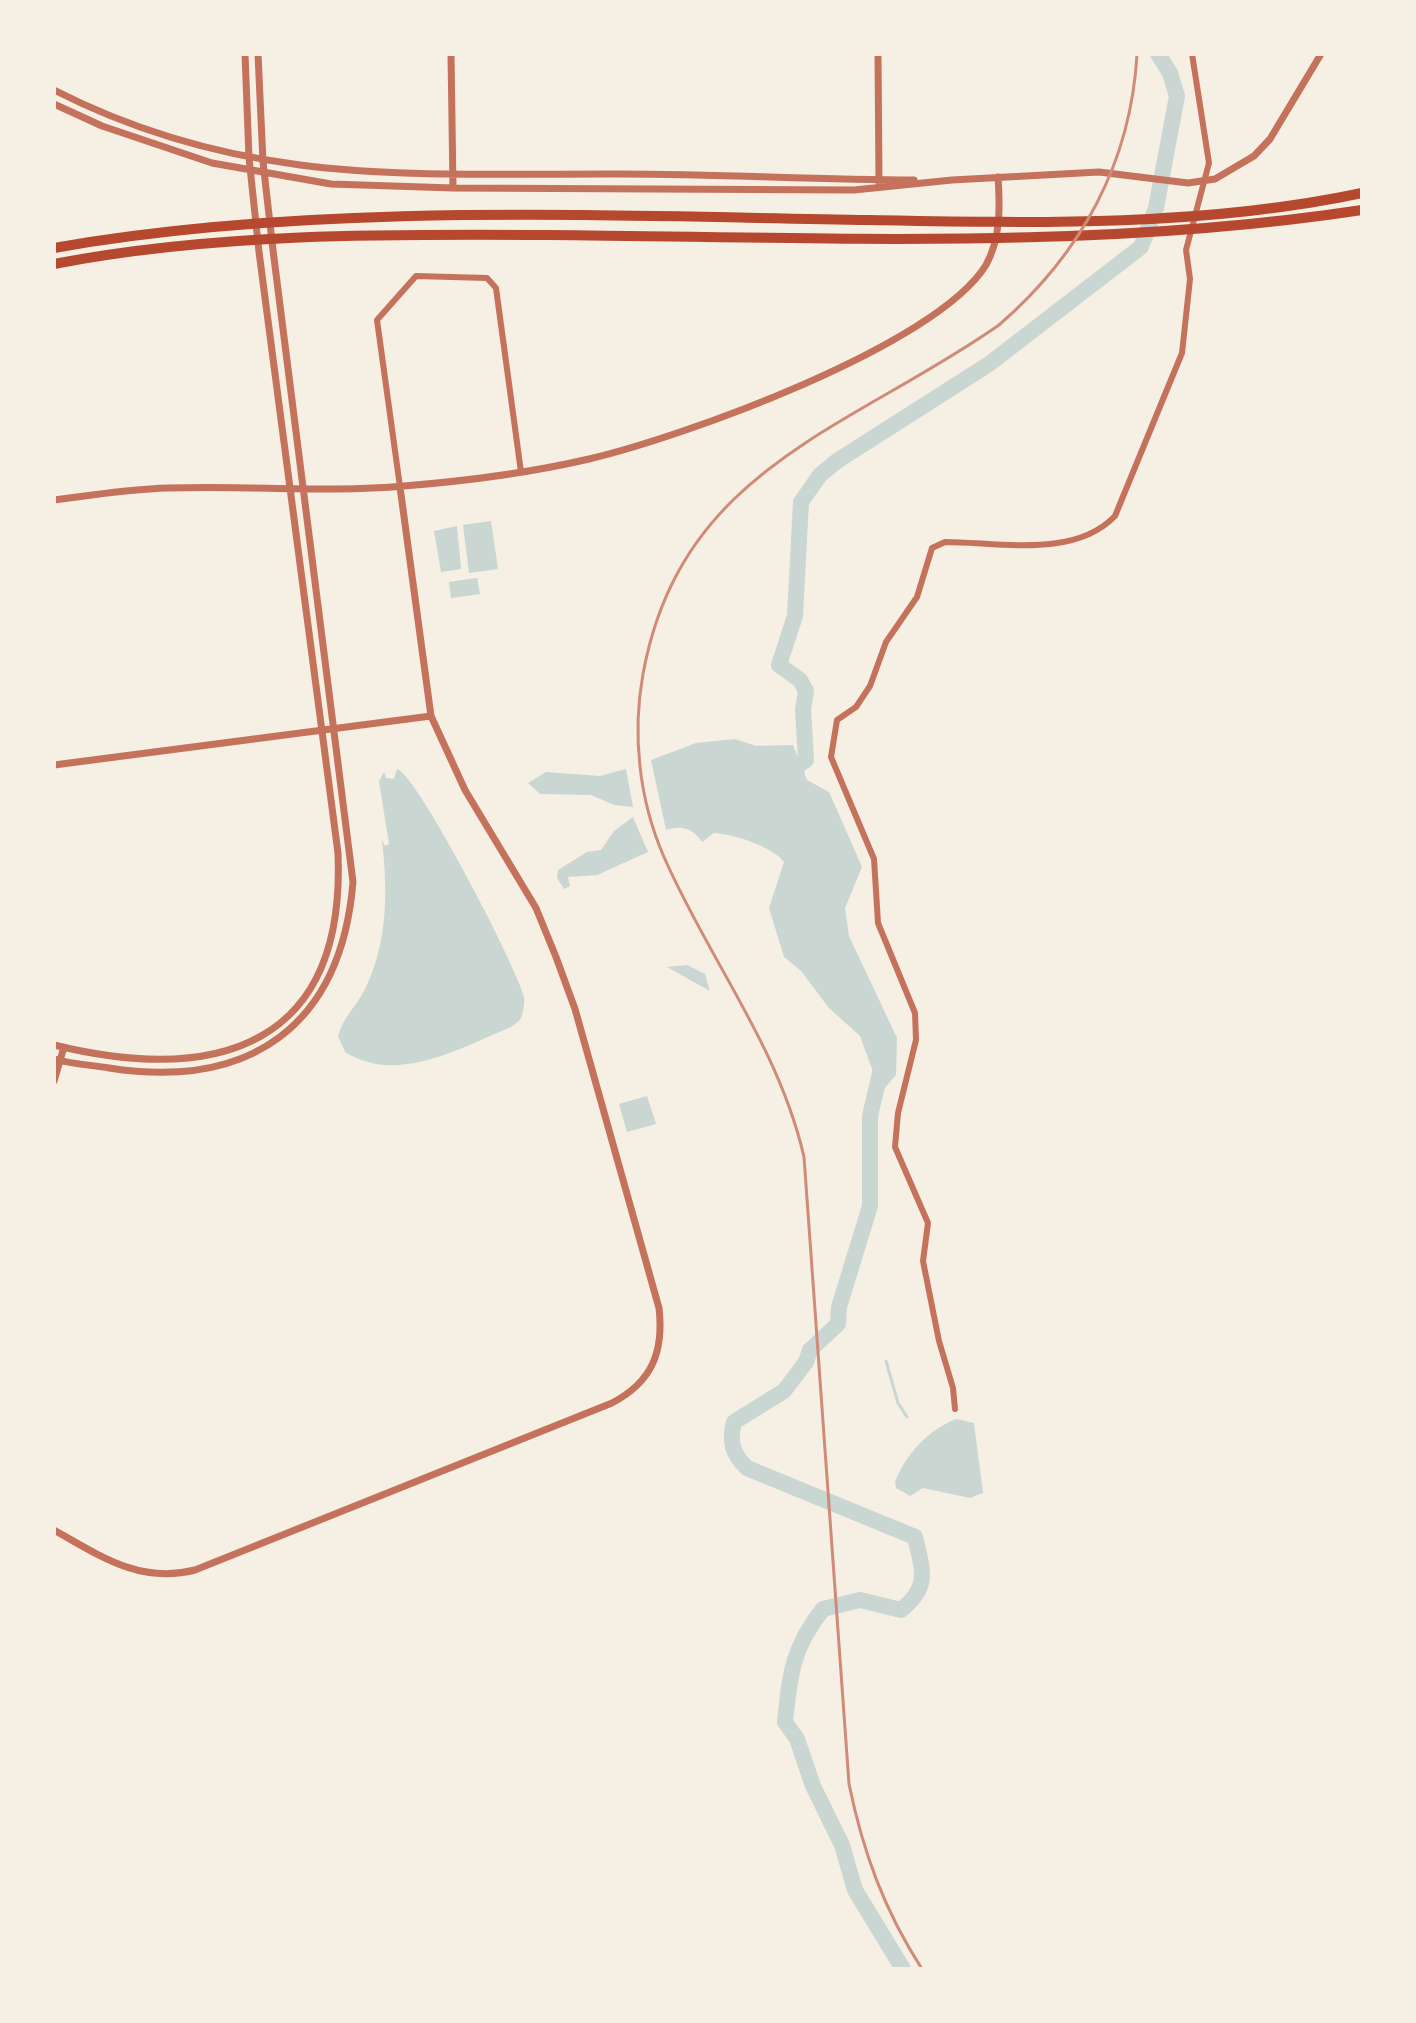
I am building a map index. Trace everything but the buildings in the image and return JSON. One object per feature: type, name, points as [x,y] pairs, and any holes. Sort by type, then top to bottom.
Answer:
[{"type":"highway","points":[[54,248],[190,230],[308,221],[502,217],[967,222],[1239,211],[1362,193]]},
{"type":"highway","points":[[54,264],[192,246],[310,237],[454,234],[965,238],[1234,227],[1362,210]]},
{"type":"street","points":[[54,1045],[139,1059],[205,1057],[227,1051],[276,1026],[310,991],[333,938],[339,882],[259,252],[249,158],[245,54]]},
{"type":"street","points":[[57,1060],[136,1072],[170,1073],[234,1062],[281,1036],[320,996],[344,940],[353,882],[268,208],[258,54]]},
{"type":"street","points":[[451,54],[453,188]]},
{"type":"street","points":[[878,54],[879,184]]},
{"type":"street","points":[[955,1409],[953,1388],[939,1341],[923,1261],[928,1223],[895,1147],[898,1113],[916,1040],[915,1013],[878,923],[874,903],[874,859],[830,748],[837,720],[856,707],[870,686],[886,642],[909,613],[932,548],[945,542],[1045,545],[1105,526],[1115,516],[1182,353],[1190,279],[1186,250],[1209,163],[1192,54]]},
{"type":"street","points":[[54,104],[157,146],[265,175],[331,184],[453,188],[879,184],[1099,172],[1188,183],[1234,171],[1270,139],[1321,54]]},
{"type":"street","points":[[54,90],[134,125],[263,162],[331,171],[452,177],[606,174],[879,184]]},
{"type":"street","points":[[54,500],[166,488],[400,487],[521,472],[592,458],[701,423],[861,359],[906,334],[958,295],[985,266],[995,245],[1000,209],[998,177]]},
{"type":"street","points":[[54,1530],[128,1570],[164,1575],[195,1570],[612,1403],[636,1388],[658,1355],[662,1335],[659,1308],[575,1009],[536,908],[465,790],[431,716],[377,320],[416,276],[487,278],[496,288],[521,472]]},
{"type":"street","points":[[54,765],[431,716]]},
{"type":"street","points":[[54,1081],[57,1060],[64,1047]]},
{"type":"shaded area","points":[[491,521],[498,569],[469,573],[463,525]]},
{"type":"shaded area","points":[[457,526],[461,569],[441,572],[434,531]]},
{"type":"shaded area","points":[[477,578],[480,594],[451,598],[449,582]]},
{"type":"shaded area","points":[[735,739],[756,746],[793,745],[807,780],[829,792],[862,867],[845,908],[849,936],[897,1038],[896,1075],[878,1096],[870,1093],[875,1077],[860,1036],[829,1008],[801,971],[784,957],[769,908],[784,862],[771,851],[741,838],[714,833],[702,842],[686,829],[666,830],[651,760],[696,743]]},
{"type":"shaded area","points":[[397,769],[424,802],[465,873],[504,949],[524,1003],[520,1020],[511,1027],[428,1060],[386,1065],[365,1061],[345,1052],[338,1036],[371,975],[382,937],[385,879],[382,840],[385,846],[389,844],[379,781],[384,772],[386,778],[394,779]]},
{"type":"shaded area","points":[[626,769],[633,807],[614,805],[591,795],[540,794],[528,783],[546,772],[600,776]]},
{"type":"shaded area","points":[[633,817],[648,852],[597,875],[568,877],[570,886],[564,889],[557,878],[558,870],[587,852],[601,850],[614,831]]},
{"type":"shaded area","points":[[687,965],[705,974],[710,991],[667,967]]},
{"type":"shaded area","points":[[647,1096],[656,1124],[627,1132],[619,1104]]},
{"type":"shaded area","points":[[956,1419],[974,1423],[983,1493],[970,1498],[923,1488],[910,1496],[896,1488],[895,1482],[900,1472],[919,1444]]},
{"type":"waterway","points":[[797,782],[796,767],[806,760],[803,709],[806,691],[800,680],[779,665],[795,616],[801,502],[820,475],[837,461],[989,364],[1141,247],[1156,208],[1177,96],[1170,73],[1158,54]]},
{"type":"waterway","points":[[880,1073],[870,1116],[870,1206],[839,1307],[838,1324],[810,1350],[806,1362],[784,1391],[734,1422],[732,1441],[738,1458],[747,1468],[915,1537],[922,1569],[917,1594],[901,1610],[860,1600],[823,1609],[805,1636],[794,1662],[785,1722],[797,1739],[813,1786],[842,1845],[855,1890],[903,1969]]},
{"type":"waterway","points":[[886,1361],[898,1403],[907,1417]]},
{"type":"railway","points":[[922,1969],[876,1880],[849,1784],[804,1157],[792,1116],[760,1040],[682,895],[655,835],[640,767],[640,697],[643,674],[663,604],[694,547],[733,500],[779,461],[830,427],[999,325],[1054,268],[1077,237],[1112,169],[1133,94],[1137,54]]}]
